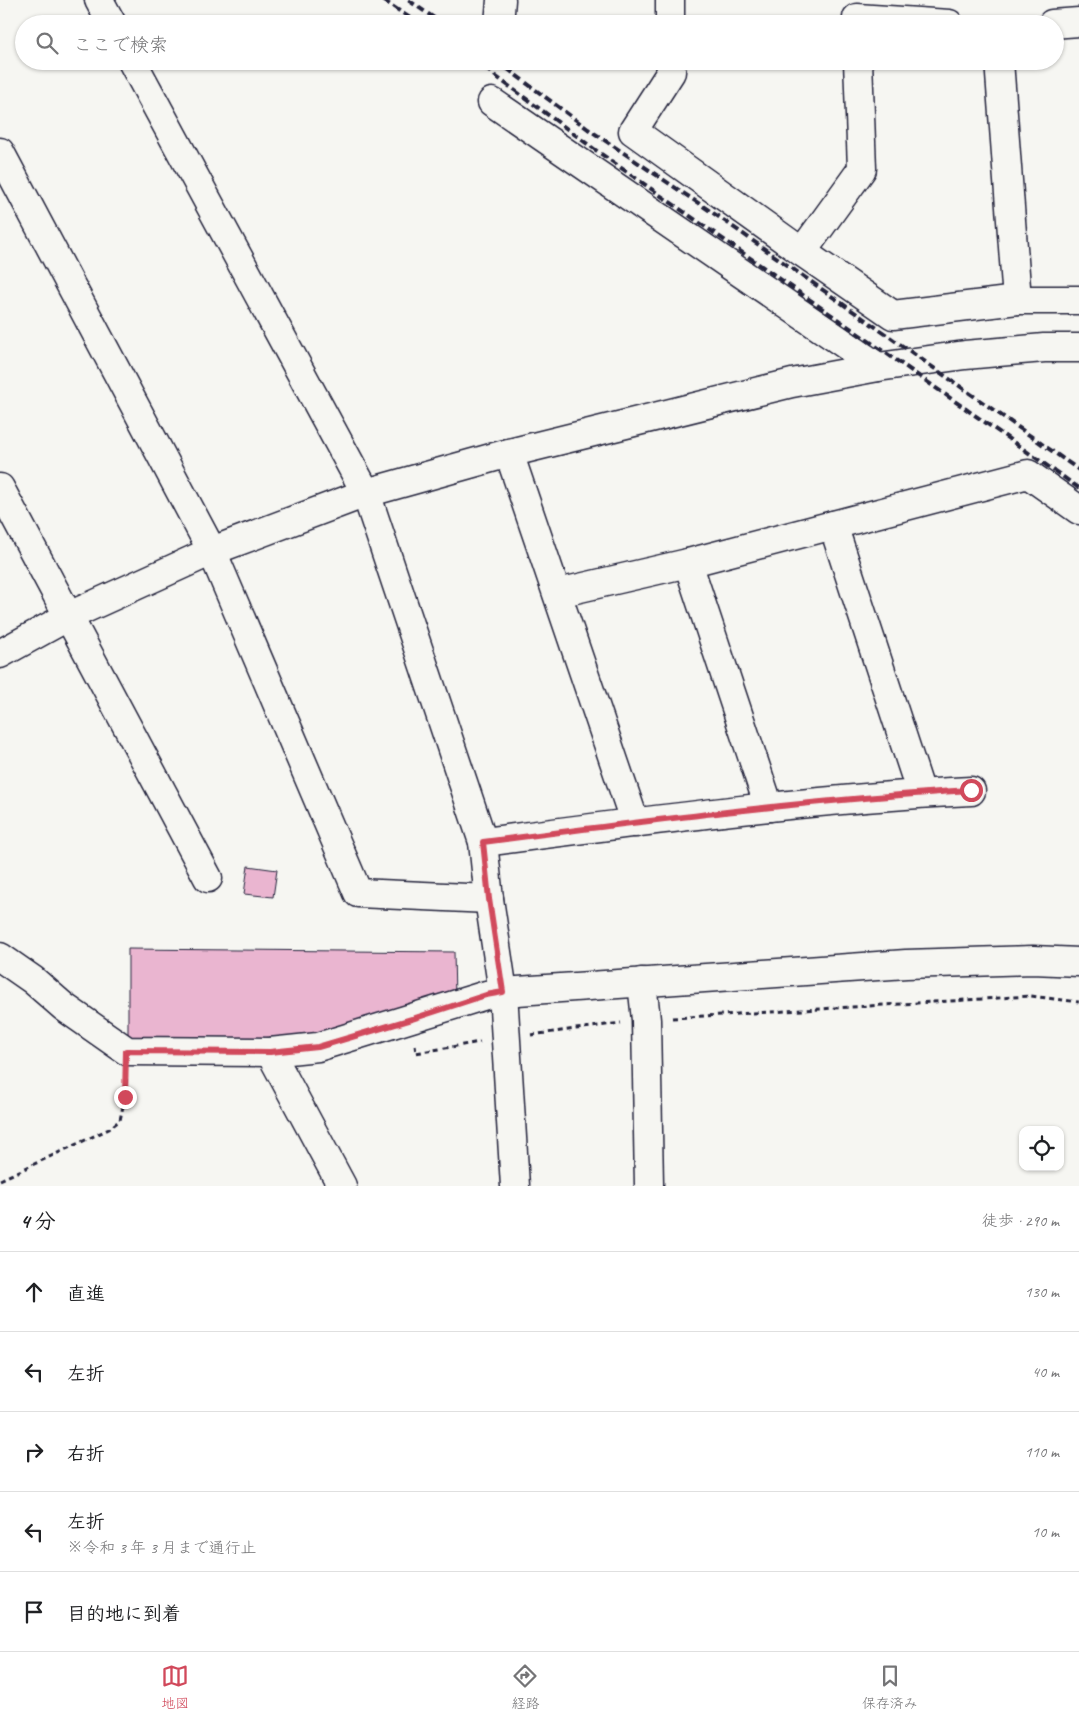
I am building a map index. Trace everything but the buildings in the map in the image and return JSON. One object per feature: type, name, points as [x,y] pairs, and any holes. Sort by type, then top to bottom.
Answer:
[{"type":"street","points":[[99,0],[107,15]]},
{"type":"street","points":[[500,15],[502,0]]},
{"type":"street","points":[[670,0],[670,15]]},
{"type":"street","points":[[1064,23],[1079,22]]},
{"type":"street","points":[[137,70],[366,492],[483,842],[489,899],[503,992],[515,1186]]},
{"type":"street","points":[[671,70],[633,131],[893,315],[1017,300],[1079,300]]},
{"type":"street","points":[[802,252],[862,169],[858,70]]},
{"type":"street","points":[[1000,70],[1017,300]]},
{"type":"street","points":[[492,102],[878,367]]},
{"type":"street","points":[[0,152],[212,551],[358,893],[489,899]]},
{"type":"street","points":[[0,654],[69,616],[212,551],[366,492],[792,383],[878,367],[965,355],[1044,348],[1079,348]]},
{"type":"street","points":[[509,454],[635,823]]},
{"type":"street","points":[[558,593],[688,563],[1028,474],[1079,510]]},
{"type":"street","points":[[0,488],[208,878]]},
{"type":"street","points":[[833,525],[921,793]]},
{"type":"street","points":[[688,563],[768,807]]},
{"type":"street","points":[[483,842],[768,807],[971,790]]},
{"type":"street","points":[[0,957],[33,980],[64,1007],[126,1051],[270,1052],[318,1047],[486,995],[503,992],[906,964],[1033,960],[1079,962]]},
{"type":"street","points":[[642,982],[646,1020],[649,1186]]},
{"type":"street","points":[[270,1052],[342,1186]]},
{"type":"path","points":[[412,1019],[416,1053],[506,1038],[646,1020],[1032,996],[1079,1002]]},
{"type":"path","points":[[0,1180],[109,1129],[120,1120],[125,1097],[126,1051]]},
{"type":"railway","points":[[383,0],[406,15]]},
{"type":"railway","points":[[408,0],[430,15]]},
{"type":"railway","points":[[487,70],[597,151],[1079,488]]},
{"type":"railway","points":[[509,70],[588,129],[719,217],[1079,470]]},
{"type":"route","points":[[125,1097],[126,1051],[270,1052],[318,1047],[486,995],[503,992],[489,899],[483,842],[768,807],[971,790]]}]
